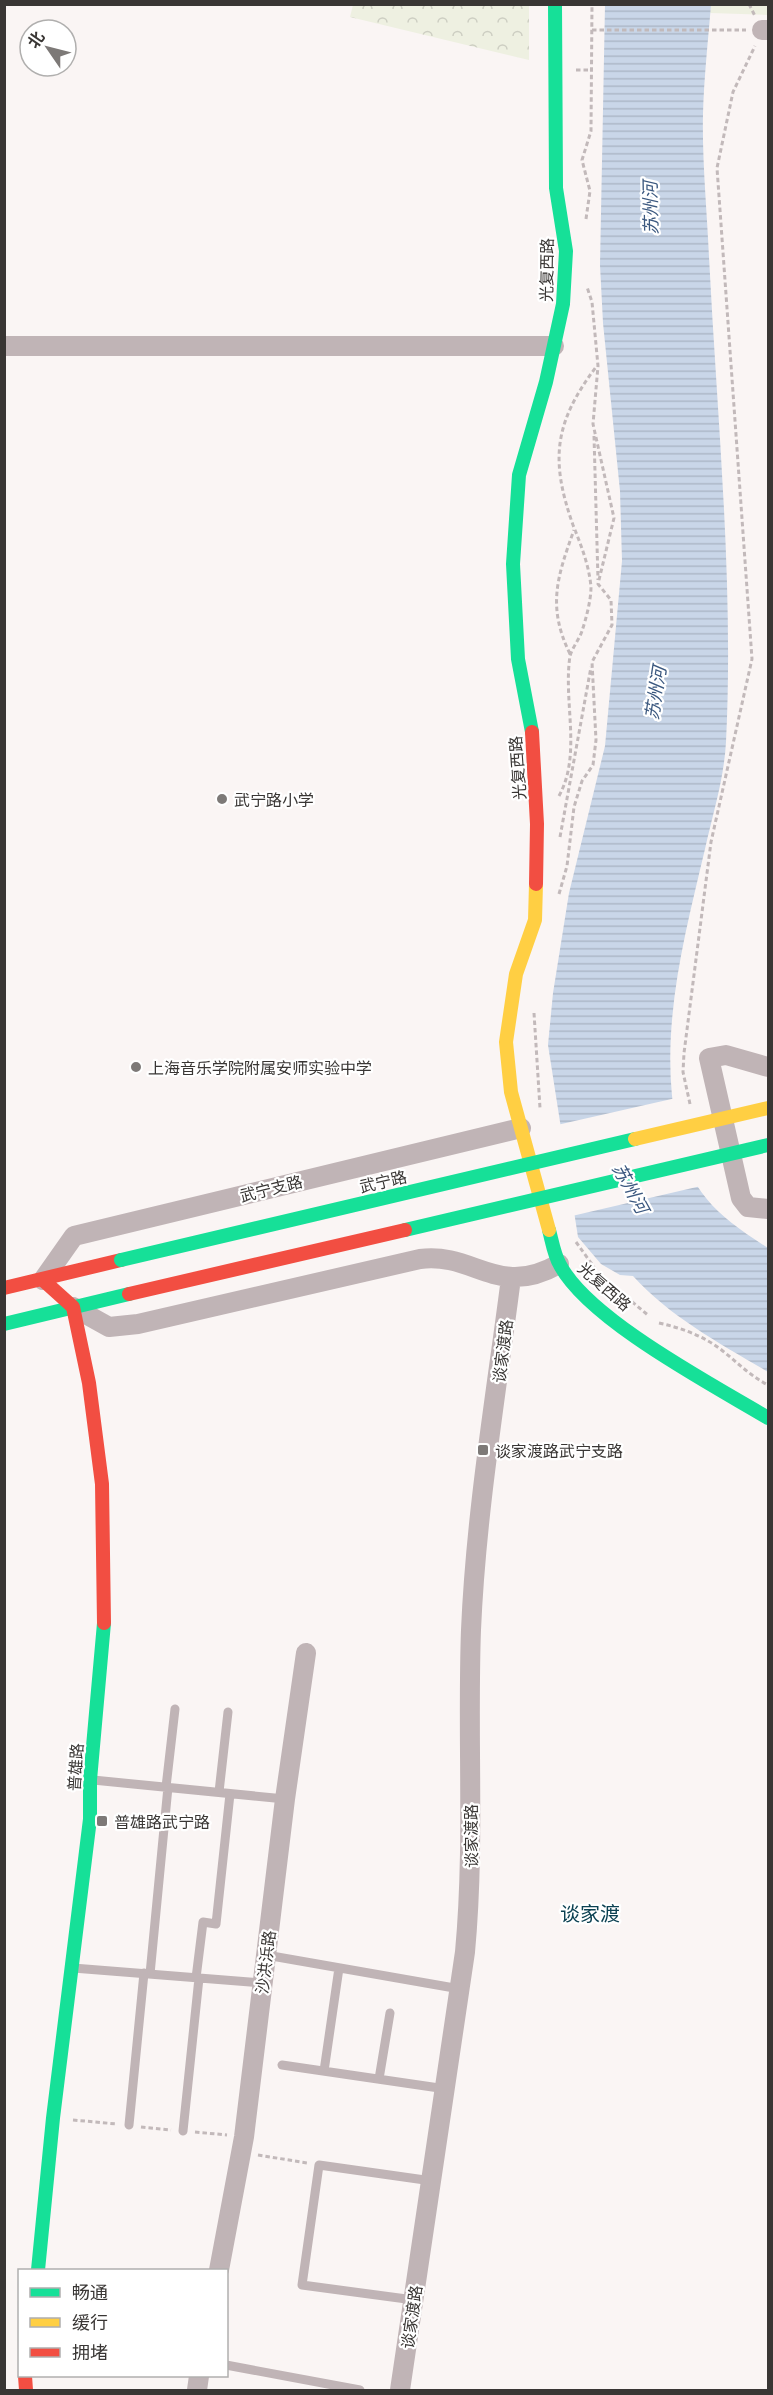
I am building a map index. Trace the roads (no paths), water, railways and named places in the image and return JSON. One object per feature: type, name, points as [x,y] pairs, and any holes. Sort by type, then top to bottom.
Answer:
[{"type":"main road","name":"光复西路","points":[[555,4],[556,188],[563,220],[566,251],[562,309],[519,475],[513,564],[518,659],[534,742],[537,824],[535,920],[516,974],[506,1042],[511,1092],[559,1264],[579,1290],[626,1327],[768,1418]]},
{"type":"main road","name":"武宁路","points":[[4,1288],[768,1108]]},
{"type":"main road","points":[[4,1324],[768,1145]]},
{"type":"main road","points":[[43,1280],[74,1307]]},
{"type":"main road","name":"普雄路","points":[[38,2269],[70,1967],[90,1819],[90,1780],[104,1622],[105,1552],[102,1484],[89,1383],[74,1307]]},
{"type":"street","points":[[4,346],[554,346]]},
{"type":"street","points":[[768,1067],[726,1055],[709,1058],[741,1198],[748,1207],[768,1209]]},
{"type":"street","name":"武宁支路","points":[[43,1280],[74,1236],[521,1128]]},
{"type":"street","points":[[74,1307],[109,1327],[138,1324],[428,1258],[511,1278],[529,1278],[559,1264]]},
{"type":"street","name":"谈家渡路","points":[[400,2391],[460,1989],[470,1881],[470,1705],[474,1579],[511,1278]]},
{"type":"street","name":"沙洪浜路","points":[[219,2269],[242,2145],[285,1799],[306,1653]]},
{"type":"lane","points":[[129,2125],[176,1709]]},
{"type":"lane","points":[[219,1792],[228,1712]]},
{"type":"lane","points":[[90,1780],[285,1799]]},
{"type":"lane","points":[[183,2131],[203,1922],[216,1924],[230,1794]]},
{"type":"lane","points":[[266,1955],[460,1989]]},
{"type":"lane","points":[[70,1967],[262,1983]]},
{"type":"lane","points":[[324,2071],[339,1968]]},
{"type":"lane","points":[[379,2079],[390,2013]]},
{"type":"lane","points":[[282,2065],[446,2089]]},
{"type":"lane","points":[[414,2300],[302,2285],[319,2165],[432,2181]]},
{"type":"lane","points":[[228,2365],[317,2387],[360,2391]]},
{"type":"water","name":"苏州河","points":[[605,5],[711,5],[706,60],[703,150],[724,500],[728,621],[726,742],[721,783],[681,953],[670,1059],[677,1130],[689,1170],[708,1200],[720,1213],[768,1248],[768,1372],[680,1317],[647,1291],[633,1276],[620,1275],[601,1264],[578,1237],[548,1045],[553,993],[569,893],[605,746],[622,561],[620,491],[603,323],[600,265]]},
{"type":"place","name":"武宁路小学","points":[[222,799]]},
{"type":"place","name":"上海音乐学院附属安师实验中学","points":[[136,1067]]},
{"type":"place","name":"谈家渡路武宁支路","points":[[483,1450]]},
{"type":"place","name":"普雄路武宁路","points":[[102,1821]]},
{"type":"district","name":"谈家渡","points":[[590,1913]]}]
